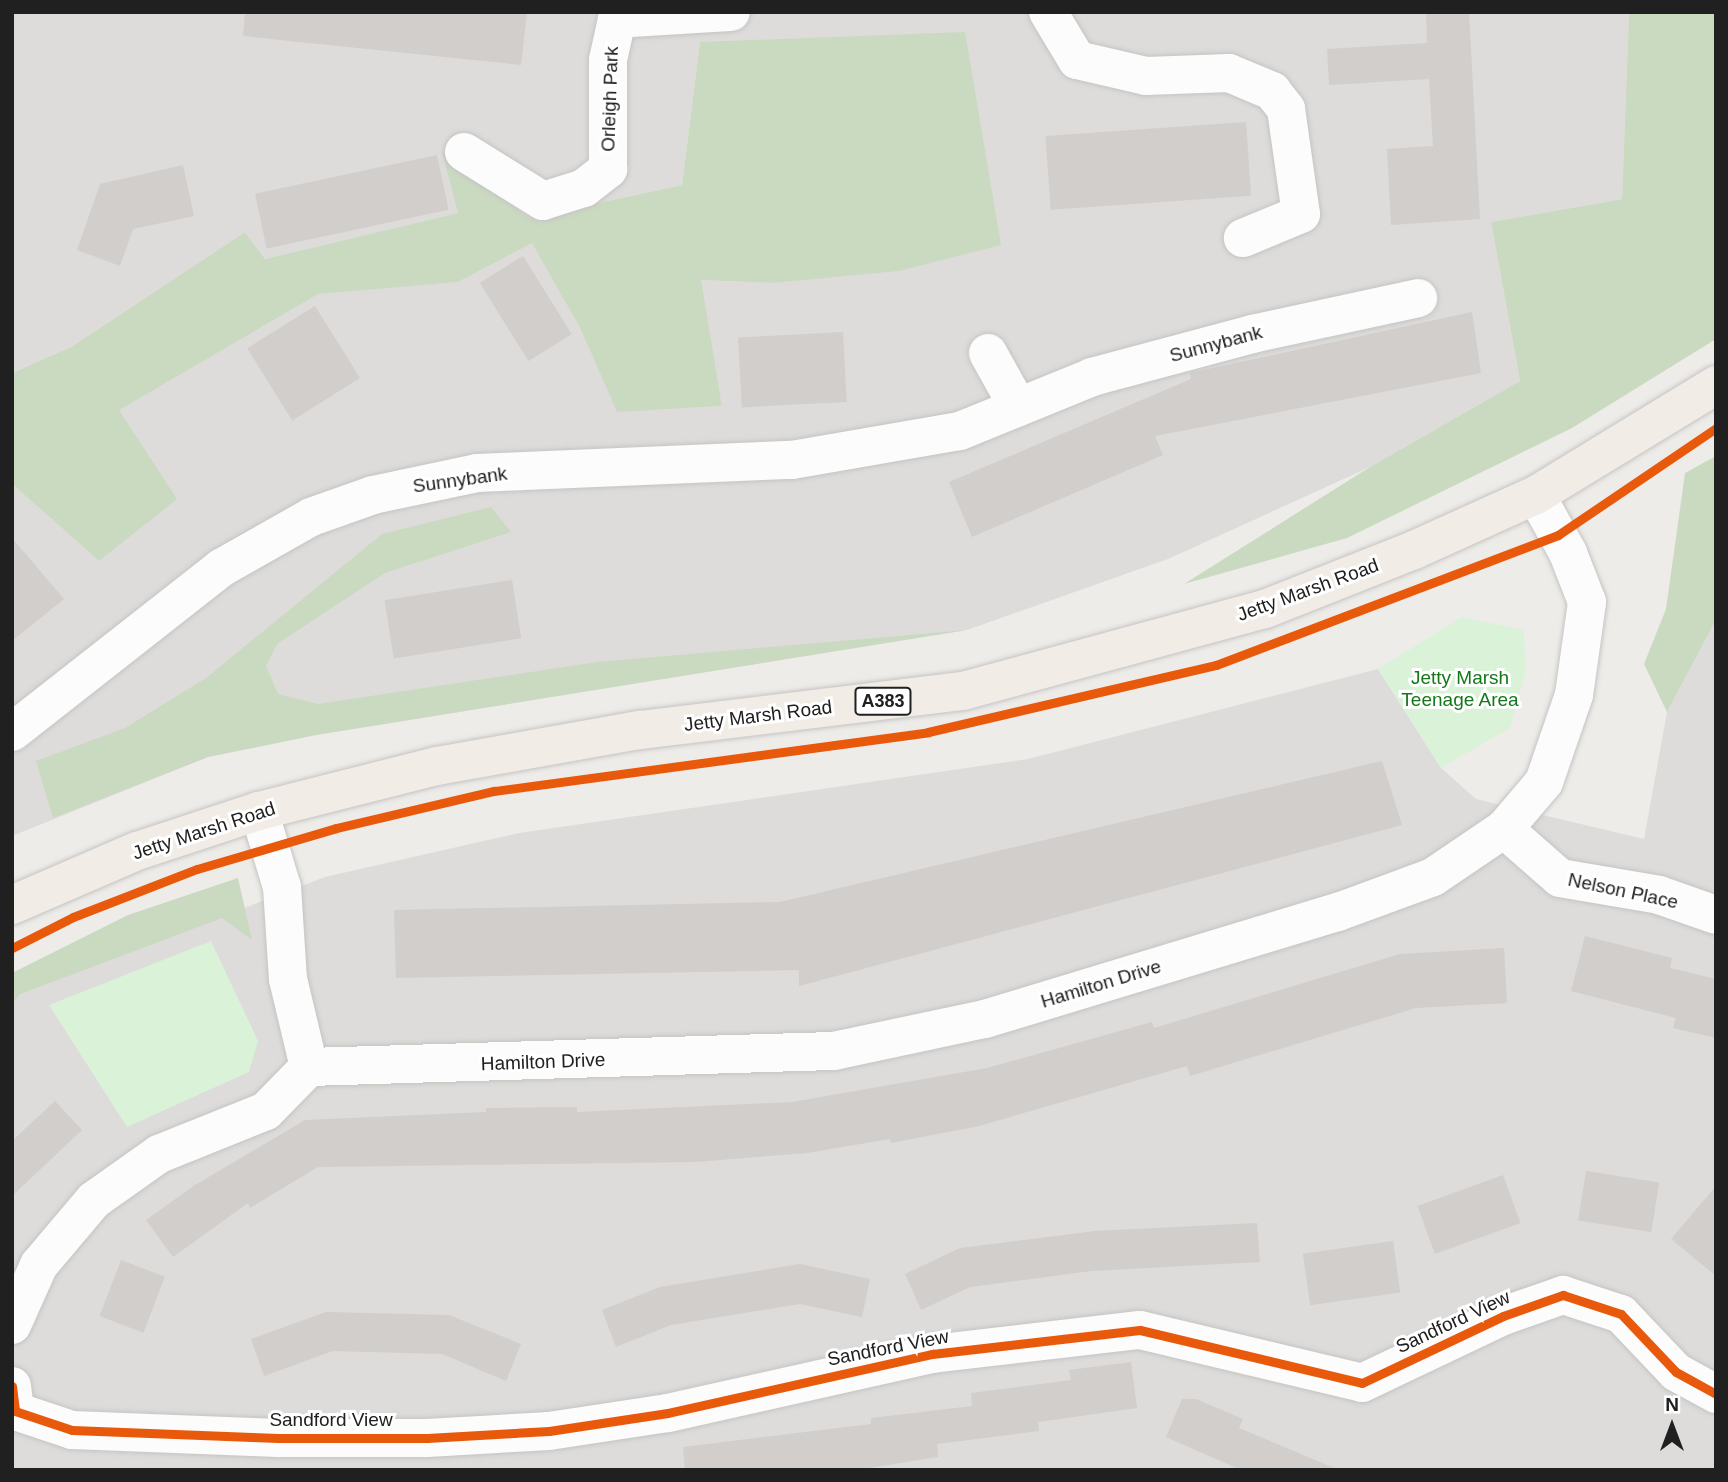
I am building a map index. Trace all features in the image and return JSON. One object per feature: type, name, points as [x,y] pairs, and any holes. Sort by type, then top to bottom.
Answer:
[{"type":"main road","name":"Jetty Marsh Road","points":[[16,894],[259,811],[437,766],[627,733],[963,691],[1265,609],[1414,550],[1536,495],[1716,384]]},
{"type":"street","name":"Orleigh Park","points":[[464,152],[543,201],[584,188],[608,169],[608,60],[617,16],[731,12]]},
{"type":"street","points":[[1048,12],[1077,60],[1146,76],[1229,73],[1272,90],[1286,108],[1301,214],[1243,238]]},
{"type":"street","name":"Sunnybank","points":[[12,732],[221,568],[311,517],[373,495],[477,473],[792,460],[960,431],[1092,377],[1252,334],[1418,298]]},
{"type":"street","points":[[988,352],[1018,407]]},
{"type":"street","name":"Hamilton Drive","points":[[309,1067],[834,1051],[985,1019],[1338,912],[1433,877],[1504,829],[1544,782],[1574,695],[1587,602],[1568,553],[1536,495]]},
{"type":"street","points":[[12,1325],[39,1265],[94,1200],[159,1154],[265,1111],[309,1067],[288,979],[282,887],[259,811]]},
{"type":"street","name":"Nelson Place","points":[[1504,829],[1560,878],[1659,895],[1716,915]]},
{"type":"street","name":"Sandford View","points":[[13,1403],[72,1430],[426,1438],[549,1432],[668,1413],[932,1354],[1140,1330],[1362,1383],[1503,1316],[1563,1295],[1622,1314],[1676,1372],[1716,1394]]},
{"type":"shaded area","points":[[12,12],[1629,12],[1622,199],[1491,222],[1520,381],[1370,467],[1168,559],[967,630],[316,735],[208,757],[12,836],[12,484],[99,561],[118,410],[318,293],[458,282],[532,242],[580,328],[617,411],[722,406],[700,280],[772,283],[700,43],[682,185],[529,218],[443,153],[459,213],[265,259],[245,232],[71,347],[12,373]]},
{"type":"shaded area","points":[[1716,620],[1716,1470],[12,1470],[12,1003],[21,994],[325,877],[519,833],[1028,759],[1378,669],[1441,768],[1476,799],[1644,839],[1667,712]]},
{"type":"green space","points":[[1629,12],[1716,12],[1716,339],[1572,428],[1347,538],[1184,584],[1370,467],[1520,381],[1491,222],[1622,199]]},
{"type":"green space","points":[[965,32],[1001,245],[899,271],[772,283],[701,280],[722,406],[617,412],[580,328],[532,243],[458,282],[318,294],[119,410],[177,499],[99,561],[12,484],[12,373],[71,347],[245,232],[265,259],[458,213],[442,152],[529,218],[682,185],[700,42]]},
{"type":"green space","points":[[1716,456],[1716,620],[1667,712],[1644,664],[1666,609],[1685,473]]},
{"type":"green space","points":[[491,507],[511,532],[385,573],[277,644],[266,666],[278,694],[318,704],[597,662],[967,630],[316,735],[208,757],[53,818],[36,761],[125,728],[206,678],[382,534]]},
{"type":"green space","name":"Jetty Marsh Teenage Area","points":[[1462,617],[1524,630],[1526,669],[1510,728],[1441,768],[1378,669]]},
{"type":"green space","points":[[238,878],[252,940],[222,918],[21,994],[12,1003],[12,973],[128,915]]},
{"type":"green space","points":[[211,941],[258,1041],[249,1072],[127,1127],[49,1005]]},
{"type":"building","points":[[245,12],[527,12],[521,65],[243,36]]},
{"type":"building","points":[[1426,12],[1469,12],[1480,219],[1391,225],[1387,149],[1433,146],[1429,79],[1329,85],[1327,49],[1427,43]]},
{"type":"building","points":[[1246,122],[1251,196],[1051,210],[1045,136]]},
{"type":"building","points":[[437,155],[449,210],[267,248],[255,194]]},
{"type":"building","points":[[183,165],[194,216],[133,229],[120,266],[77,250],[100,184]]},
{"type":"building","points":[[523,256],[572,334],[529,361],[480,283]]},
{"type":"building","points":[[315,306],[360,378],[292,420],[247,348]]},
{"type":"building","points":[[1472,312],[1481,373],[1155,436],[1163,455],[972,537],[949,482],[1191,379],[1190,373]]},
{"type":"building","points":[[843,332],[847,402],[742,407],[738,337]]},
{"type":"building","points":[[12,538],[64,599],[12,641]]},
{"type":"building","points":[[512,580],[521,638],[394,658],[385,600]]},
{"type":"building","points":[[1382,761],[1402,825],[799,986],[799,970],[396,978],[394,910],[780,902]]},
{"type":"building","points":[[1585,936],[1672,958],[1670,968],[1716,979],[1716,1038],[1673,1028],[1676,1018],[1571,991]]},
{"type":"building","points":[[1504,948],[1507,1003],[1416,1008],[1190,1076],[1187,1066],[979,1126],[891,1143],[890,1139],[807,1153],[695,1162],[318,1167],[250,1208],[248,1203],[173,1257],[146,1220],[195,1185],[305,1120],[486,1112],[486,1108],[577,1107],[577,1112],[792,1102],[987,1068],[1152,1022],[1154,1028],[1400,954]]},
{"type":"building","points":[[55,1101],[82,1130],[12,1196],[12,1141]]},
{"type":"building","points":[[1586,1171],[1659,1183],[1651,1232],[1578,1220]]},
{"type":"building","points":[[1503,1175],[1520,1223],[1435,1254],[1417,1206]]},
{"type":"building","points":[[1716,1186],[1716,1276],[1671,1239]]},
{"type":"building","points":[[1257,1223],[1260,1262],[1091,1271],[970,1287],[921,1310],[905,1274],[960,1248],[1095,1231]]},
{"type":"building","points":[[1393,1241],[1400,1292],[1310,1305],[1303,1254]]},
{"type":"building","points":[[121,1260],[165,1277],[143,1333],[99,1316]]},
{"type":"building","points":[[800,1264],[870,1279],[862,1317],[800,1304],[671,1325],[616,1347],[602,1310],[660,1287]]},
{"type":"building","points":[[326,1312],[449,1315],[521,1344],[506,1381],[442,1354],[333,1351],[264,1376],[251,1339]]},
{"type":"building","points":[[1131,1362],[1137,1408],[1038,1422],[1039,1431],[937,1444],[938,1457],[857,1470],[685,1470],[683,1447],[871,1424],[871,1418],[972,1406],[971,1393],[1071,1380],[1069,1370]]},
{"type":"building","points":[[1182,1399],[1196,1399],[1243,1419],[1239,1428],[1339,1470],[1241,1470],[1166,1437]]},
{"type":"cycle path","points":[[12,948],[73,917],[197,869],[336,828],[494,791],[928,732],[1216,665],[1558,535],[1716,428]]},
{"type":"cycle path","points":[[12,1386],[15,1411],[72,1430],[278,1438],[427,1438],[549,1431],[668,1413],[932,1354],[1140,1330],[1362,1383],[1503,1316],[1563,1295],[1621,1314],[1676,1372],[1716,1394]]}]
